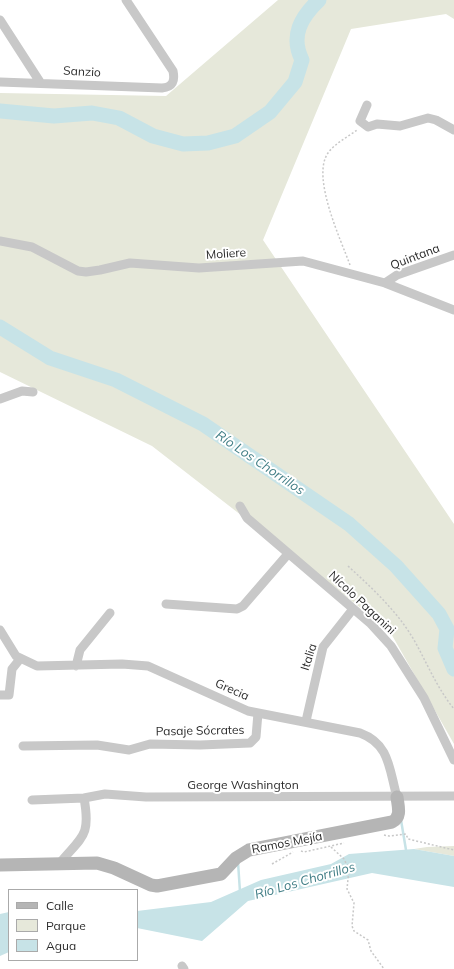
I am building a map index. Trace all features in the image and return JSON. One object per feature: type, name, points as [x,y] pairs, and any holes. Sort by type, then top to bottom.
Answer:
[{"type":"street","name":"Sanzio","points":[[0,82],[40,82],[162,88],[170,87],[173,84],[173,71],[126,0]]},
{"type":"street","points":[[0,20],[40,82]]},
{"type":"street","points":[[367,105],[360,121],[368,127],[377,124],[400,126],[428,118],[436,120],[454,130]]},
{"type":"street","name":"Moliere","points":[[0,241],[32,247],[78,271],[86,272],[130,263],[199,268],[303,261],[350,275],[385,283],[454,310]]},
{"type":"street","name":"Quintana","points":[[385,283],[397,275],[454,255]]},
{"type":"street","points":[[0,399],[22,391],[33,392]]},
{"type":"street","name":"Nícolo Paganini","points":[[240,506],[247,518],[370,622],[400,657],[424,698],[454,760]]},
{"type":"street","points":[[166,604],[237,609],[243,606],[288,554]]},
{"type":"street","name":"Italia","points":[[306,721],[323,647],[353,609]]},
{"type":"street","points":[[76,666],[80,650],[110,613]]},
{"type":"street","points":[[0,630],[12,651],[20,659],[12,669],[5,695]]},
{"type":"street","name":"Grecia","points":[[20,659],[37,666],[122,664],[148,666],[239,708],[360,733],[376,741],[384,752],[397,797]]},
{"type":"street","name":"Pasaje Sócrates","points":[[23,746],[97,745],[129,750],[150,744],[200,746],[250,743],[256,737],[258,713]]},
{"type":"street","name":"George Washington","points":[[32,800],[84,798],[105,794],[146,797],[454,796]]},
{"type":"street","name":"Ramos Mejía","points":[[0,865],[97,863],[108,865],[151,886],[216,875],[221,874],[236,858],[249,850],[392,822],[396,820],[399,812],[397,797]]},
{"type":"street","points":[[59,864],[80,842],[84,834],[88,818],[84,798]]},
{"type":"path","points":[[350,275],[350,267],[327,201],[323,174],[327,154],[336,145],[364,125]]},
{"type":"path","points":[[348,566],[384,598],[413,638],[440,688],[454,709]]},
{"type":"path","points":[[381,834],[389,836],[406,834],[408,839],[454,850]]},
{"type":"path","points":[[272,864],[299,849],[304,852],[346,842]]},
{"type":"path","points":[[330,847],[344,859],[348,865],[349,876],[347,889],[352,898],[354,931],[368,940],[371,951],[384,969]]},
{"type":"green space","points":[[278,0],[454,0],[454,19],[446,14],[351,29],[263,240],[454,524],[454,744],[389,630],[152,446],[0,372],[0,93],[166,96]]},
{"type":"green space","points":[[454,846],[454,856],[414,849],[427,847]]},
{"type":"water","points":[[414,849],[454,856],[454,887],[372,873],[248,901],[202,941],[138,928],[138,911],[211,902],[261,880],[331,864],[349,854]]},
{"type":"water","points":[[8,912],[8,952],[0,956],[0,914]]},
{"type":"waterway","name":"Río Los Chorrillos","points":[[0,111],[54,116],[92,113],[119,118],[153,136],[183,144],[208,143],[235,136],[270,112],[295,82],[302,60],[297,43],[299,27],[307,13],[319,0]]},
{"type":"waterway","name":"Río Los Chorrillos","points":[[0,327],[50,358],[116,380],[203,424],[349,524],[396,566],[439,614],[447,629],[445,648],[454,669]]},
{"type":"waterway","points":[[401,820],[406,850]]},
{"type":"waterway","points":[[238,862],[240,892]]}]
